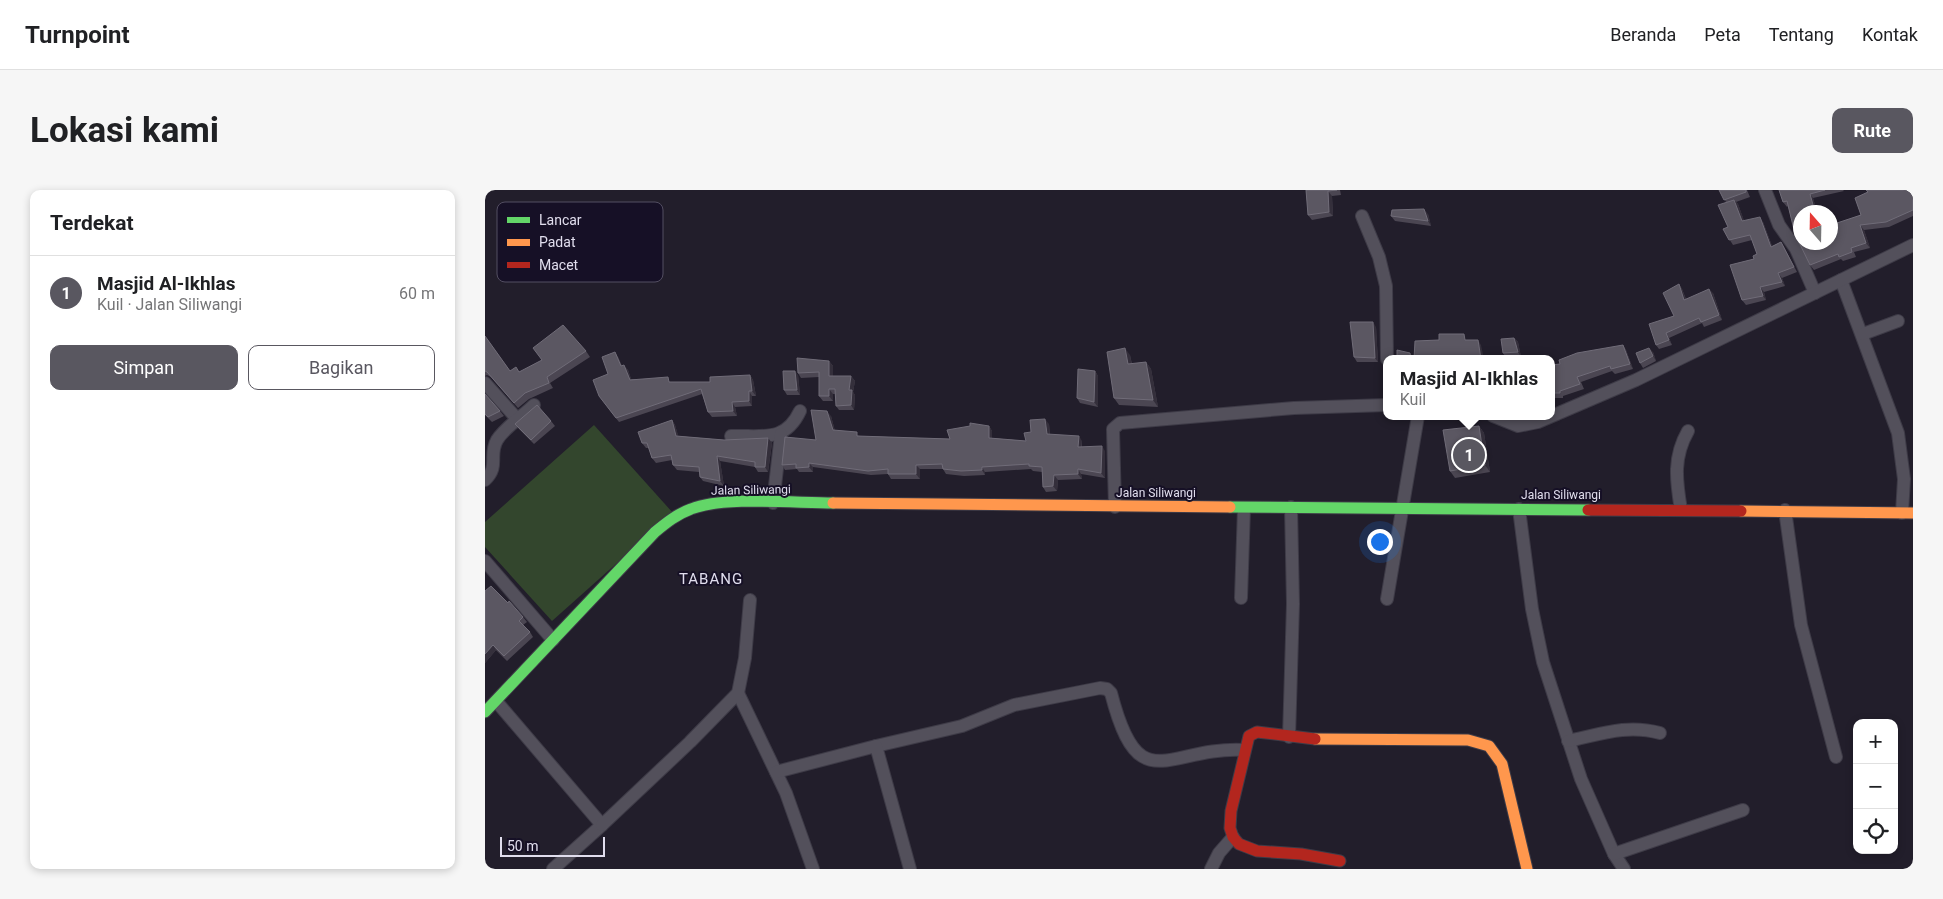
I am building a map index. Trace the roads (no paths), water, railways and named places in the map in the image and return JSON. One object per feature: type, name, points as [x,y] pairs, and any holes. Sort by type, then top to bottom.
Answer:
[{"type":"main road","name":"Jalan Siliwangi","points":[[485,712],[655,532],[673,517],[692,507],[717,502],[1244,508],[1785,510],[1907,513]]},
{"type":"main road","points":[[1341,861],[1301,854],[1257,851],[1239,844],[1233,837],[1230,828],[1231,811],[1244,750],[1249,736],[1257,732],[1289,737],[1383,741],[1468,740],[1488,745],[1496,752],[1502,764],[1527,869]]},
{"type":"street","points":[[1765,190],[1779,225],[1796,249],[1815,293]]},
{"type":"street","points":[[1362,216],[1379,257],[1386,286],[1387,355]]},
{"type":"street","points":[[1555,415],[1636,380],[1913,245]]},
{"type":"street","points":[[1841,280],[1863,334],[1898,433],[1907,513]]},
{"type":"street","points":[[1863,334],[1898,321]]},
{"type":"street","points":[[485,383],[518,420]]},
{"type":"street","points":[[1115,507],[1113,429],[1120,423],[1294,408],[1383,404]]},
{"type":"street","points":[[485,480],[494,468],[494,446],[498,438],[535,405]]},
{"type":"street","points":[[731,436],[781,434],[793,424],[800,411]]},
{"type":"street","points":[[1387,599],[1417,420]]},
{"type":"street","points":[[1503,420],[1518,426],[1543,420]]},
{"type":"street","points":[[1681,510],[1676,480],[1677,459],[1687,431]]},
{"type":"street","points":[[773,503],[781,434]]},
{"type":"street","points":[[1289,737],[1293,604],[1291,507]]},
{"type":"street","points":[[1241,598],[1244,508]]},
{"type":"street","points":[[1519,508],[1531,609],[1539,645],[1581,779],[1615,854],[1624,869]]},
{"type":"street","points":[[1785,510],[1801,625],[1836,757]]},
{"type":"street","points":[[485,561],[553,640]]},
{"type":"street","points":[[553,869],[602,825],[738,693],[745,658],[750,600]]},
{"type":"street","points":[[776,772],[962,726],[1014,706],[1100,688],[1107,689],[1111,693],[1132,749],[1145,758],[1161,762],[1171,762],[1215,751],[1244,750]]},
{"type":"street","points":[[738,693],[786,793],[813,869]]},
{"type":"street","points":[[496,701],[602,825]]},
{"type":"street","points":[[1568,741],[1626,728],[1641,728],[1660,733]]},
{"type":"street","points":[[876,746],[910,869]]},
{"type":"street","points":[[1615,854],[1743,810]]},
{"type":"street","points":[[1211,869],[1219,853],[1233,837]]},
{"type":"place","name":"Masjid Al-Ikhlas","points":[[1469,455]]},
{"type":"district","name":"TABANG","points":[[711,579]]}]
